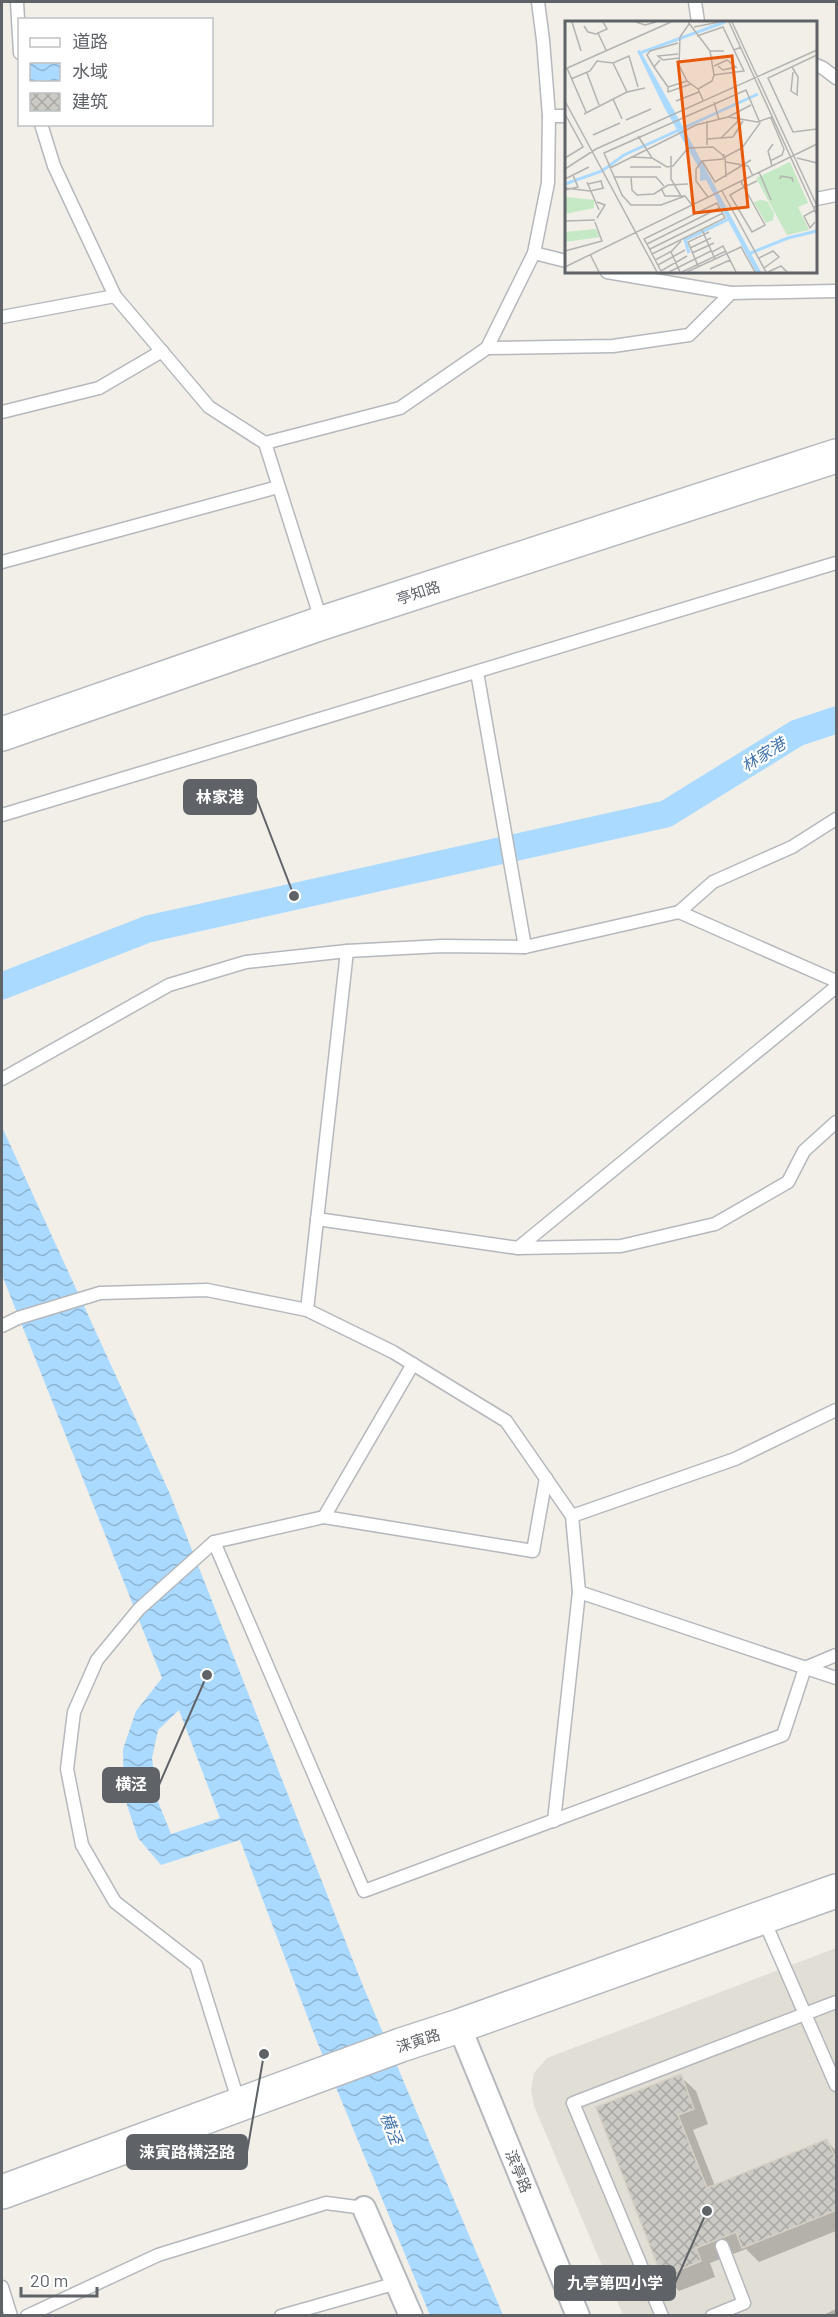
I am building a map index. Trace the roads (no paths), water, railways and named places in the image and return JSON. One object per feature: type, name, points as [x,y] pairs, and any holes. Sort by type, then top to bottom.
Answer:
[{"type":"street","name":"亭知路","points":[[2,734],[322,623],[837,456]]},
{"type":"street","name":"涞寅路","points":[[2,2192],[401,2045],[837,1890]]},
{"type":"street","name":"滨亭路","points":[[459,2026],[578,2316]]},
{"type":"street","points":[[364,2208],[411,2316]]},
{"type":"lane","points":[[17,2],[18,19]]},
{"type":"lane","points":[[265,443],[400,408],[487,348],[534,253],[548,183],[549,116],[538,2]]},
{"type":"lane","points":[[695,2],[698,21]]},
{"type":"lane","points":[[817,65],[837,78]]},
{"type":"lane","points":[[549,116],[565,116]]},
{"type":"lane","points":[[42,126],[54,166],[115,296],[209,407],[265,443],[322,623]]},
{"type":"lane","points":[[817,199],[837,195]]},
{"type":"lane","points":[[534,253],[565,261]]},
{"type":"lane","points":[[613,273],[731,293],[837,291]]},
{"type":"lane","points":[[487,348],[613,346],[689,335],[731,293]]},
{"type":"lane","points":[[2,317],[115,296]]},
{"type":"lane","points":[[2,412],[99,388],[162,351]]},
{"type":"lane","points":[[2,562],[279,487]]},
{"type":"lane","points":[[2,815],[837,563]]},
{"type":"lane","points":[[477,672],[525,947]]},
{"type":"lane","points":[[3,1078],[170,985],[246,962],[347,951],[442,946],[525,947],[679,912],[713,882],[792,847],[837,819]]},
{"type":"lane","points":[[679,912],[837,981]]},
{"type":"lane","points":[[307,1310],[347,951]]},
{"type":"lane","points":[[518,1248],[837,987]]},
{"type":"lane","points":[[317,1219],[518,1248],[621,1246],[715,1224],[788,1182],[804,1150],[837,1122]]},
{"type":"lane","points":[[2,1326],[18,1318],[100,1293],[207,1290],[307,1310],[393,1352],[506,1421],[572,1516],[579,1592],[554,1821]]},
{"type":"lane","points":[[324,1517],[413,1364]]},
{"type":"lane","points":[[572,1516],[735,1459],[837,1410]]},
{"type":"lane","points":[[240,2104],[196,1965],[115,1902],[82,1845],[67,1769],[74,1712],[98,1660],[139,1609],[214,1542],[324,1517],[533,1551],[546,1478]]},
{"type":"lane","points":[[214,1542],[364,1891],[783,1735],[805,1668],[837,1655]]},
{"type":"lane","points":[[579,1592],[837,1678]]},
{"type":"lane","points":[[762,1917],[837,2085]]},
{"type":"lane","points":[[662,2316],[573,2103],[837,2001]]},
{"type":"lane","points":[[27,2316],[158,2255],[326,2204],[364,2208]]},
{"type":"lane","points":[[712,2316],[744,2303],[722,2246]]},
{"type":"lane","points":[[281,2316],[396,2283]]},
{"type":"lane","points":[[2,2288],[11,2316]]},
{"type":"water","points":[[2,1127],[170,1494],[363,1986],[503,2315],[430,2315],[316,2039],[240,1840],[161,1865],[138,1838],[124,1796],[123,1749],[136,1711],[162,1678],[2,1275]],"holes":[[[179,1710],[220,1818],[171,1834],[157,1799],[152,1758],[158,1730]]]},
{"type":"waterway","name":"林家港","points":[[2,986],[148,929],[666,814],[797,733],[836,720]]},
{"type":"place","name":"林家港","points":[[294,896]]},
{"type":"place","name":"横泾","points":[[207,1675]]},
{"type":"place","name":"涞寅路横泾路","points":[[264,2054]]},
{"type":"place","name":"九亭第四小学","points":[[707,2211]]}]
